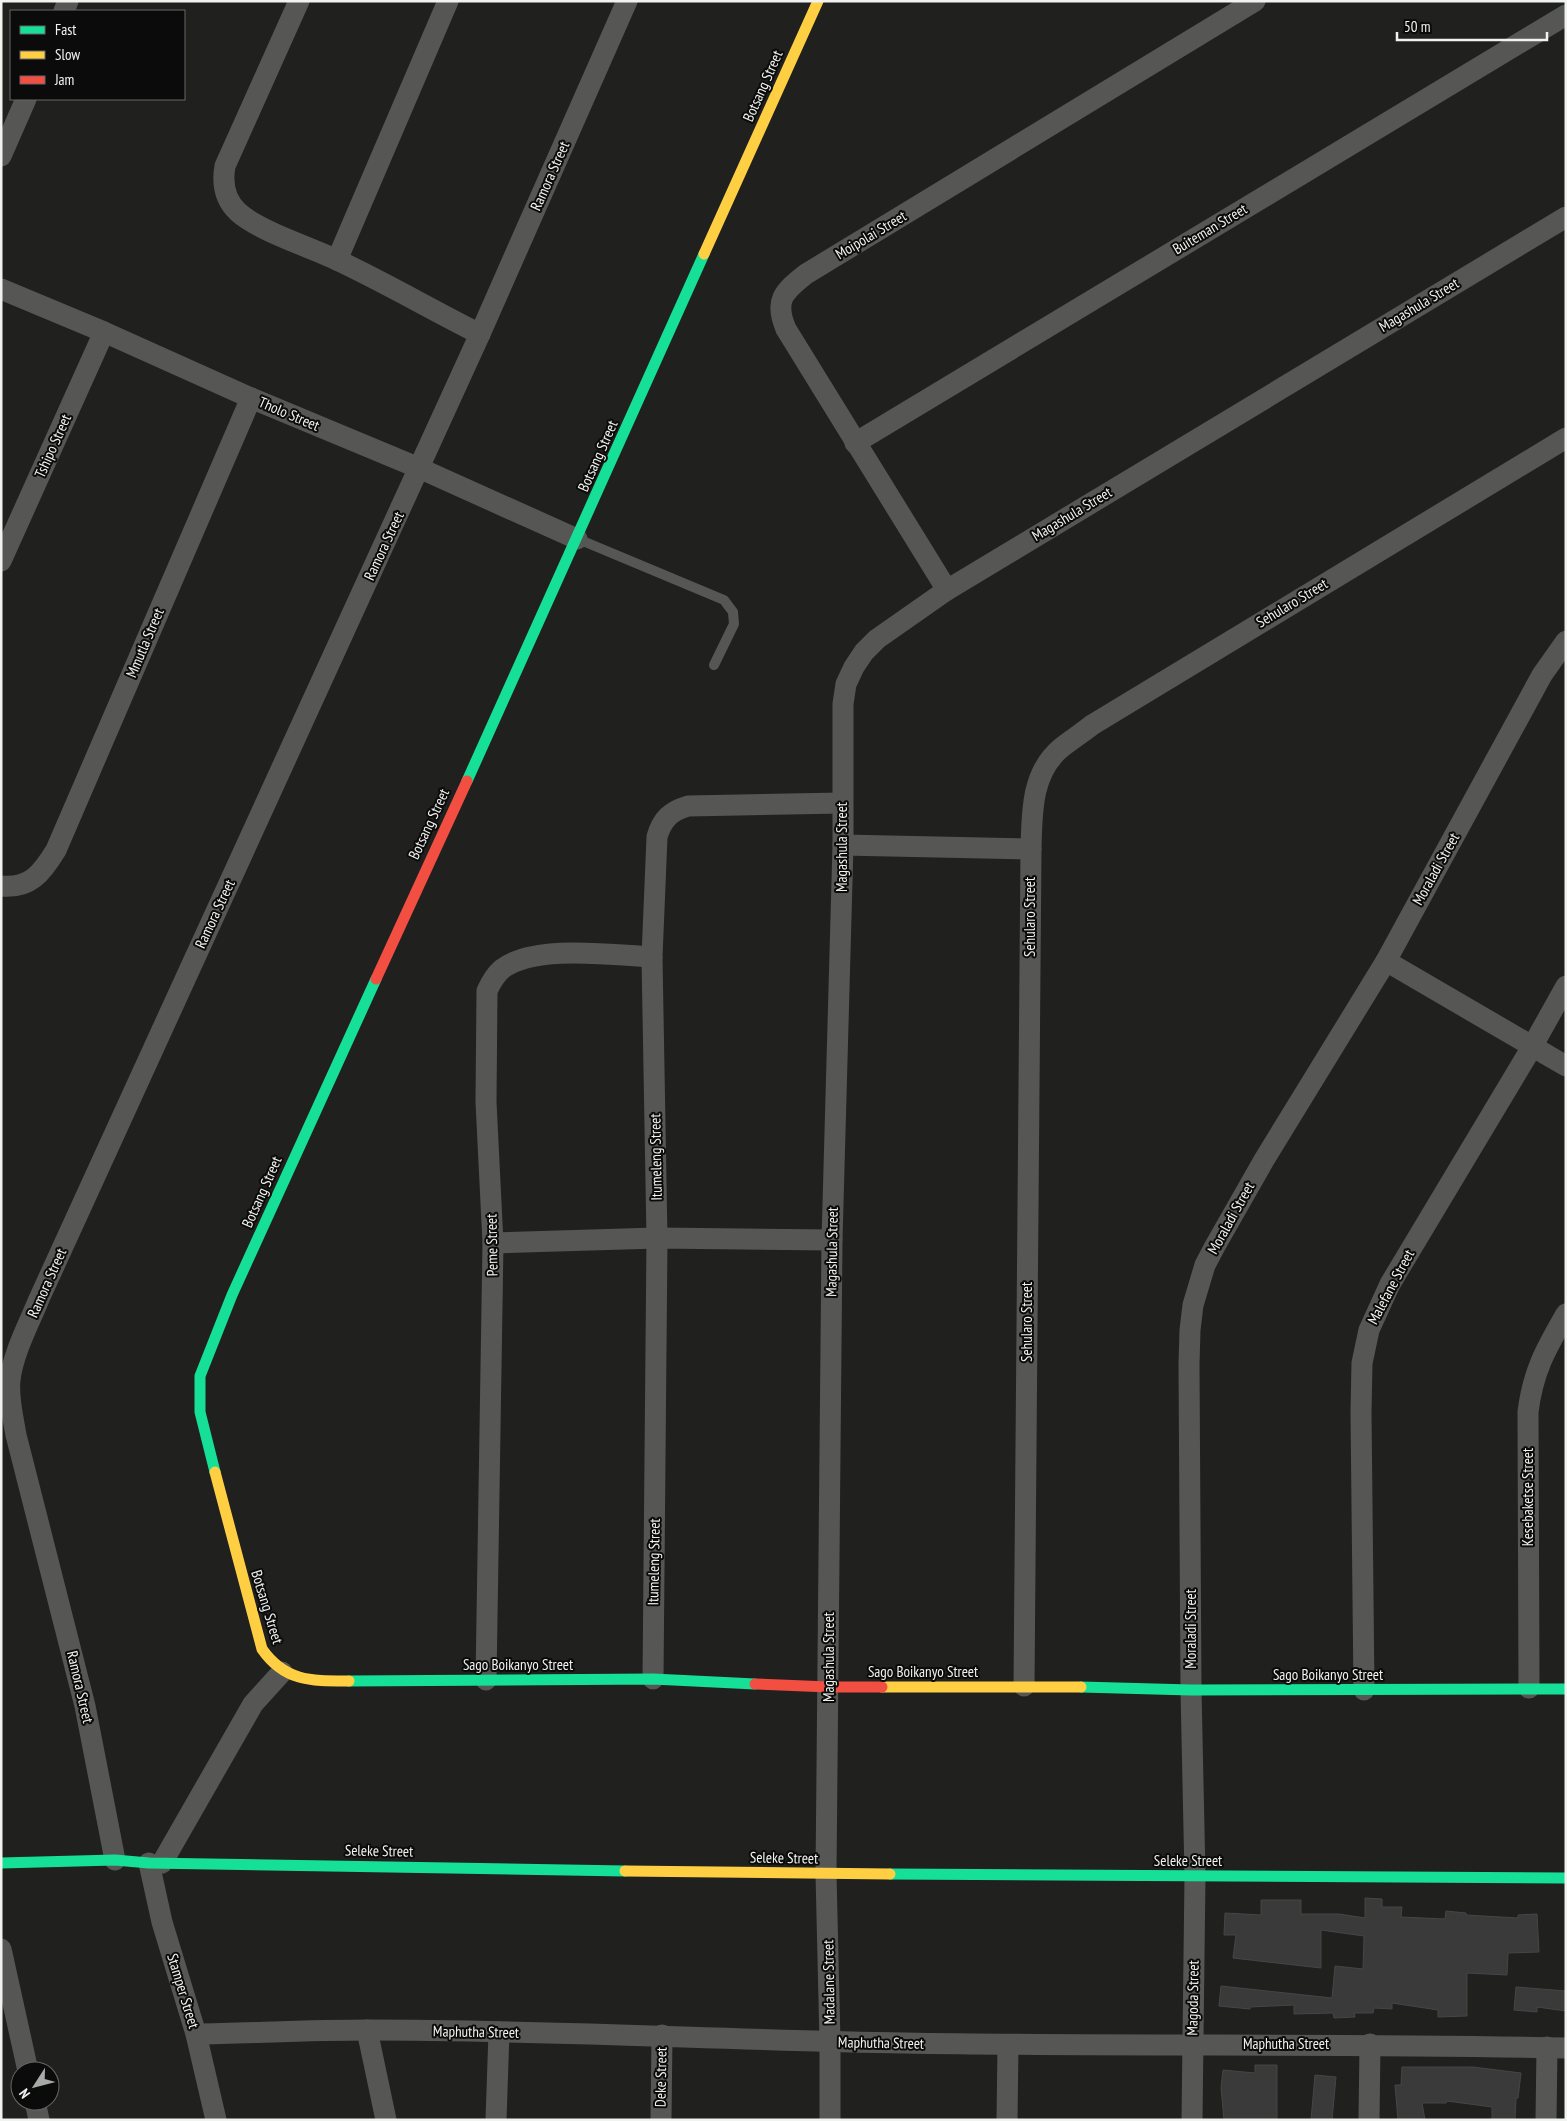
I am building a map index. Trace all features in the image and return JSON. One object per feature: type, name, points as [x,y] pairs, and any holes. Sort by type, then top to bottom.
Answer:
[{"type":"street","points":[[299,1],[225,166],[223,181],[230,203],[244,216],[258,225],[337,260],[480,334]]},
{"type":"street","points":[[337,260],[448,1]]},
{"type":"street","name":"Ramora Street","points":[[115,1860],[85,1706],[16,1435],[10,1401],[10,1380],[16,1357],[39,1299],[480,334],[627,1]]},
{"type":"street","name":"Botsang Street","points":[[282,1672],[271,1663],[262,1649],[255,1628],[200,1412],[200,1376],[232,1294],[577,539],[818,1]]},
{"type":"street","name":"Moipolai Street","points":[[946,590],[786,329],[780,309],[782,296],[806,274],[1255,1]]},
{"type":"street","name":"Buiteman Street","points":[[855,442],[1566,15]]},
{"type":"street","points":[[1,156],[26,100]]},
{"type":"street","name":"Magashula Street","points":[[826,1874],[832,1240],[846,684],[864,652],[877,639],[946,590],[1566,216]]},
{"type":"street","name":"Tholo Street","points":[[1,289],[104,332],[250,398],[419,468],[577,539]]},
{"type":"street","name":"Tshipo Street","points":[[1,561],[7,532],[104,332]]},
{"type":"street","name":"Mmutla Street","points":[[1,886],[20,886],[30,882],[56,850],[250,398]]},
{"type":"street","name":"Sehularo Street","points":[[1024,1686],[1031,849],[1032,816],[1040,774],[1060,749],[1092,725],[1566,438]]},
{"type":"street","name":"Moraladi Street","points":[[1195,1876],[1191,1690],[1189,1364],[1190,1330],[1198,1284],[1215,1246],[1254,1177],[1386,960],[1542,675],[1566,641]]},
{"type":"street","name":"Itumeleng Street","points":[[653,1679],[657,1238],[652,957],[657,837],[660,826],[674,810],[688,806],[707,804],[842,803]]},
{"type":"street","points":[[843,845],[1031,849]]},
{"type":"street","name":"Peme Street","points":[[486,1680],[493,1243],[485,1058],[485,1006],[487,990],[492,980],[502,969],[514,962],[534,955],[574,953],[652,957]]},
{"type":"street","points":[[1386,960],[1566,1066]]},
{"type":"street","name":"Malefane Street","points":[[1364,1690],[1360,1421],[1362,1363],[1369,1330],[1390,1284],[1532,1047],[1566,986]]},
{"type":"street","points":[[493,1243],[657,1238],[832,1240]]},
{"type":"street","name":"Kesebaketse Street","points":[[1529,1688],[1528,1412],[1535,1374],[1545,1351],[1566,1314]]},
{"type":"street","points":[[155,1863],[253,1704],[282,1672]]},
{"type":"street","name":"Sago Boikanyo Street","points":[[282,1672],[306,1680],[329,1682],[653,1679],[829,1687],[1024,1686],[1191,1690],[1566,1689]]},
{"type":"street","name":"Seleke Street","points":[[1,1863],[115,1860],[155,1863],[826,1874],[1566,1878]]},
{"type":"street","name":"Stamper Street","points":[[155,1863],[162,1922],[196,2034],[216,2120]]},
{"type":"street","name":"Madalane Street","points":[[826,1874],[830,2120]]},
{"type":"street","name":"Magoda Street","points":[[1192,2120],[1195,1876]]},
{"type":"street","points":[[1,1949],[26,2061]]},
{"type":"street","points":[[367,2030],[386,2120]]},
{"type":"street","name":"Maphutha Street","points":[[196,2034],[367,2030],[662,2035],[830,2042],[1008,2045],[1370,2044],[1556,2048]]},
{"type":"street","points":[[496,2120],[500,2032]]},
{"type":"street","name":"Deke Street","points":[[661,2120],[662,2035]]},
{"type":"street","points":[[1369,2120],[1370,2044]]},
{"type":"street","points":[[1008,2045],[1008,2120]]},
{"type":"street","points":[[1546,2120],[1556,2048]]},
{"type":"lane","points":[[577,539],[724,600],[733,612],[734,624],[714,665]]},
{"type":"building","points":[[1365,1898],[1382,1899],[1382,1907],[1402,1907],[1401,1917],[1445,1919],[1446,1911],[1466,1913],[1466,1915],[1518,1918],[1518,1915],[1537,1914],[1539,1952],[1508,1953],[1507,1975],[1467,1973],[1467,2016],[1438,2017],[1438,2010],[1392,2003],[1392,2009],[1374,2008],[1373,2013],[1354,2013],[1355,2017],[1334,2018],[1333,2013],[1294,2014],[1294,2005],[1250,2007],[1250,2009],[1219,2006],[1221,1986],[1332,1998],[1335,1966],[1363,1969],[1364,1936],[1321,1930],[1321,1968],[1233,1958],[1236,1935],[1224,1935],[1225,1913],[1261,1915],[1261,1900],[1301,1900],[1301,1914],[1339,1914],[1365,1918]]},
{"type":"building","points":[[1516,1987],[1566,1991],[1566,2011],[1537,2007],[1537,2012],[1514,2010]]},
{"type":"building","points":[[1255,2065],[1277,2065],[1277,2120],[1224,2120],[1221,2088],[1223,2070],[1255,2073]]},
{"type":"building","points":[[1402,2067],[1473,2067],[1521,2073],[1518,2098],[1516,2098],[1515,2120],[1492,2120],[1492,2107],[1447,2101],[1446,2103],[1422,2103],[1425,2120],[1398,2120],[1395,2085],[1401,2085]]},
{"type":"building","points":[[1315,2075],[1336,2077],[1332,2120],[1311,2120]]},
{"type":"traffic: fast","points":[[467,781],[704,254]]},
{"type":"traffic: fast","points":[[215,1472],[200,1412],[200,1376],[232,1295],[376,979]]},
{"type":"traffic: fast","points":[[349,1681],[653,1679],[755,1684]]},
{"type":"traffic: fast","points":[[1081,1687],[1191,1690],[1566,1689]]},
{"type":"traffic: fast","points":[[1,1863],[115,1860],[149,1863],[625,1871]]},
{"type":"traffic: fast","points":[[890,1874],[1566,1878]]},
{"type":"traffic: slow","points":[[704,254],[818,1]]},
{"type":"traffic: slow","points":[[215,1472],[262,1649],[271,1660],[290,1674],[311,1680],[349,1681]]},
{"type":"traffic: slow","points":[[882,1687],[1081,1687]]},
{"type":"traffic: slow","points":[[625,1871],[890,1874]]},
{"type":"traffic: jam","points":[[376,979],[467,781]]},
{"type":"traffic: jam","points":[[755,1684],[882,1687]]}]
